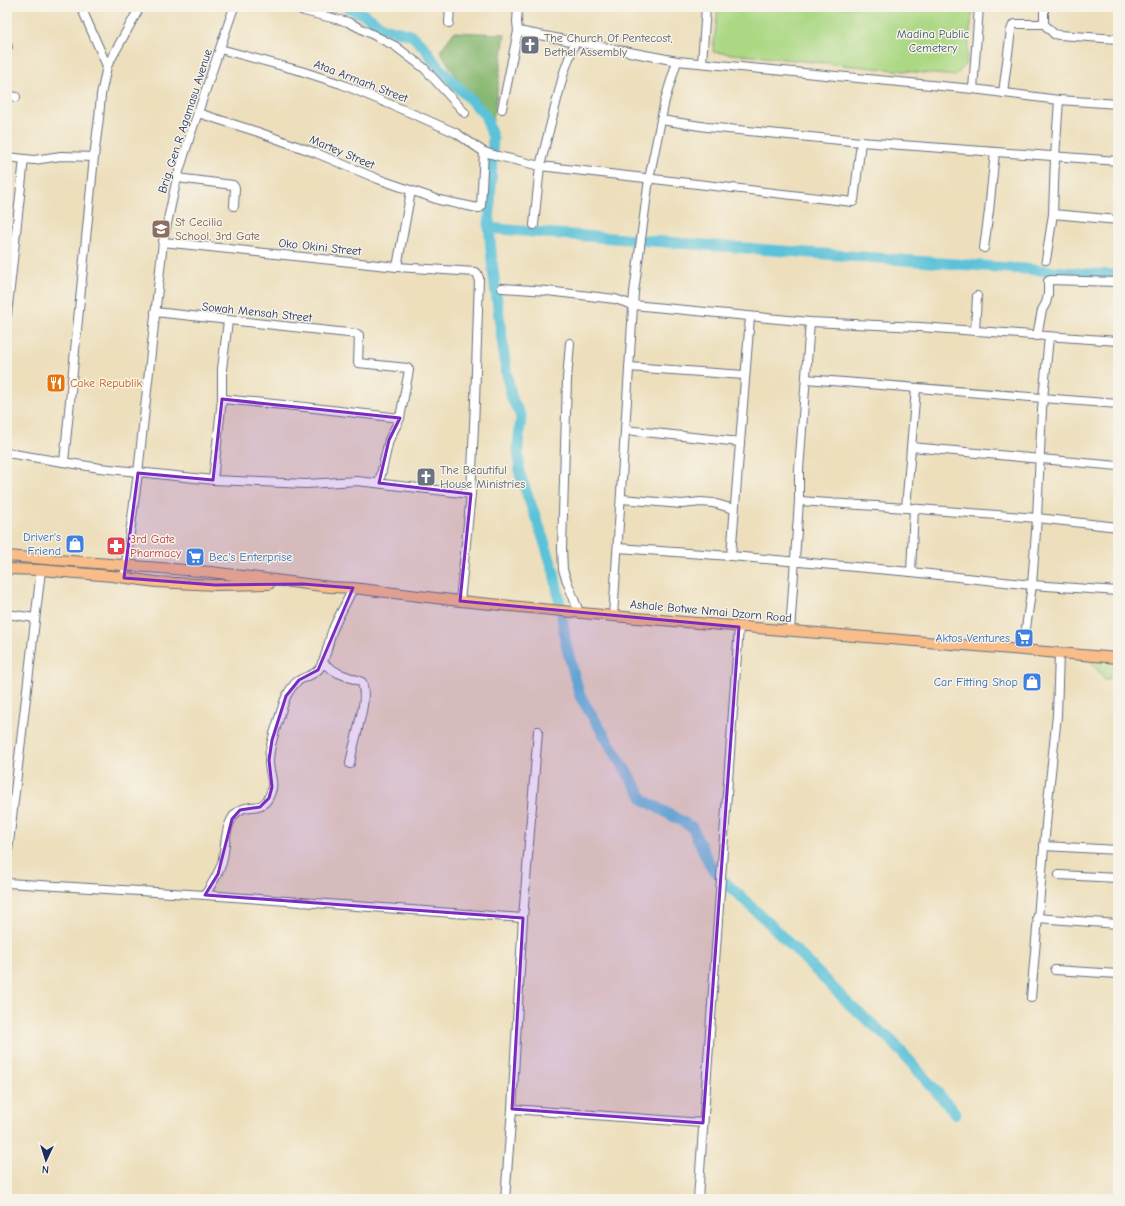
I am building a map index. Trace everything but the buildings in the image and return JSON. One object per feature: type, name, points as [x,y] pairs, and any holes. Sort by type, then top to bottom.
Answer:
[{"type":"main road","name":"Ashale Botwe Nmai Dzorn Road","points":[[7,556],[216,573],[303,584],[613,616],[1118,658]]},
{"type":"main road","name":"Ashale Botwe Nmai Dzorn Road","points":[[7,569],[41,570],[156,582],[215,585],[303,584]]},
{"type":"street","points":[[81,7],[107,66]]},
{"type":"street","points":[[64,462],[94,157],[100,118],[101,95],[107,66],[140,7]]},
{"type":"street","name":"Brig. Gen R Agamasu Avenue","points":[[124,578],[138,473],[154,312],[163,242],[177,178],[234,7]]},
{"type":"street","points":[[296,7],[304,11],[348,22],[395,46],[424,68],[465,113]]},
{"type":"street","points":[[449,23],[450,7]]},
{"type":"street","points":[[502,110],[518,31],[518,7]]},
{"type":"street","points":[[702,63],[706,7]]},
{"type":"street","points":[[973,89],[979,7]]},
{"type":"street","points":[[1044,7],[1044,24]]},
{"type":"street","points":[[1003,93],[1012,27],[1015,24],[1044,24],[1054,34],[1118,40]]},
{"type":"street","points":[[518,31],[677,61],[973,89],[1059,100],[1118,104]]},
{"type":"street","points":[[534,225],[540,166],[562,80],[575,42]]},
{"type":"street","name":"Ataa Armarh Street","points":[[220,49],[342,84],[456,133],[485,153]]},
{"type":"street","points":[[613,616],[633,305],[649,179],[665,100],[677,61]]},
{"type":"street","points":[[7,95],[16,97]]},
{"type":"street","points":[[1046,260],[1053,214],[1059,100]]},
{"type":"street","name":"Martey Street","points":[[198,113],[258,132],[316,153],[378,180],[439,200],[478,208],[481,206],[485,153]]},
{"type":"street","points":[[661,120],[707,127],[861,142],[1118,162]]},
{"type":"street","points":[[485,153],[540,166],[853,202],[861,142]]},
{"type":"street","points":[[984,248],[995,152]]},
{"type":"street","points":[[7,157],[34,160],[60,156],[94,157]]},
{"type":"street","points":[[7,315],[24,159]]},
{"type":"street","points":[[177,178],[233,185],[235,188],[234,206]]},
{"type":"street","points":[[397,267],[411,191]]},
{"type":"street","points":[[1053,214],[1118,220]]},
{"type":"street","name":"Oko Okini Street","points":[[163,242],[397,267],[475,272],[479,278],[471,494]]},
{"type":"street","points":[[1037,336],[1042,310],[1048,295],[1048,281],[1118,282]]},
{"type":"street","points":[[502,288],[547,291],[614,299],[633,305],[750,317],[1118,341]]},
{"type":"street","points":[[974,331],[977,296]]},
{"type":"street","name":"Sowah Mensah Street","points":[[154,312],[357,334],[359,335],[358,363],[408,368],[400,418]]},
{"type":"street","points":[[731,556],[744,375],[750,317]]},
{"type":"street","points":[[213,480],[222,399],[222,369],[228,321]]},
{"type":"street","points":[[790,631],[799,501],[799,470],[810,322]]},
{"type":"street","points":[[1023,650],[1032,585],[1048,337]]},
{"type":"street","points":[[570,344],[567,379],[562,548],[563,570],[580,612]]},
{"type":"street","points":[[629,367],[744,375]]},
{"type":"street","points":[[806,379],[1118,404]]},
{"type":"street","points":[[911,572],[910,448],[916,388]]},
{"type":"street","points":[[222,399],[400,418],[389,440],[379,484]]},
{"type":"street","points":[[625,430],[740,442]]},
{"type":"street","points":[[910,448],[1040,458],[1118,466]]},
{"type":"street","points":[[7,453],[138,473],[213,480],[306,484],[357,481],[471,494],[460,600]]},
{"type":"street","points":[[621,499],[682,504],[701,502],[713,503],[734,509]]},
{"type":"street","points":[[799,501],[1037,518],[1118,527]]},
{"type":"street","points":[[618,548],[731,556],[911,572],[1032,585],[1118,591]]},
{"type":"street","points":[[7,860],[10,809],[41,570]]},
{"type":"street","points":[[205,895],[218,874],[228,828],[232,819],[240,810],[245,808],[260,807],[272,791],[269,760],[272,740],[286,696],[298,680],[312,675],[318,670],[322,663],[333,630],[353,588]]},
{"type":"street","points":[[7,614],[35,618]]},
{"type":"street","points":[[698,1199],[739,627]]},
{"type":"street","points":[[1031,998],[1037,918],[1057,715],[1059,653]]},
{"type":"street","points":[[322,663],[338,673],[362,682],[364,689],[363,710],[350,764]]},
{"type":"street","points":[[505,1199],[512,1109],[523,918],[538,732]]},
{"type":"street","points":[[1044,846],[1118,850]]},
{"type":"street","points":[[1059,875],[1118,878]]},
{"type":"street","points":[[7,883],[205,895],[523,918]]},
{"type":"street","points":[[1037,918],[1118,924]]},
{"type":"street","points":[[1055,970],[1118,974]]},
{"type":"street","points":[[512,1109],[703,1123]]},
{"type":"highlighted area","points":[[222,399],[400,418],[389,440],[379,483],[471,494],[460,601],[739,627],[703,1123],[512,1109],[523,918],[205,895],[218,874],[232,819],[240,810],[260,807],[269,798],[272,787],[269,760],[272,740],[286,696],[299,680],[318,670],[353,588],[303,584],[215,585],[124,578],[138,473],[213,480]]},
{"type":"green space","name":"Madina Public Cemetery","points":[[718,7],[973,7],[966,64],[955,76],[713,52]]},
{"type":"green space","points":[[454,32],[505,34],[493,121],[490,121],[481,103],[458,80],[440,51]]},
{"type":"green space","points":[[1091,659],[1114,661],[1115,663],[1109,679],[1105,679],[1091,662]]},
{"type":"waterway","points":[[347,7],[365,15],[384,28],[411,35],[425,48],[435,63],[485,115],[493,138],[489,228],[1118,275]]},
{"type":"waterway","points":[[489,226],[492,262],[506,370],[512,399],[521,416],[518,446],[520,475],[554,572],[560,605]]},
{"type":"waterway","points":[[562,616],[566,645],[580,696],[644,800],[692,827],[711,867],[717,873]]},
{"type":"waterway","points":[[725,882],[770,924],[851,1006],[892,1041],[956,1114]]},
{"type":"place","name":"The Church Of Pentecost, Bethel Assembly","points":[[530,45]]},
{"type":"place","name":"St Cecilia School, 3rd Gate","points":[[161,229]]},
{"type":"place","name":"Cake Republik","points":[[56,383]]},
{"type":"place","name":"The Beautiful House Ministries","points":[[426,477]]},
{"type":"place","name":"Driver's Friend","points":[[75,544]]},
{"type":"place","name":"3rd Gate Pharmacy","points":[[116,546]]},
{"type":"place","name":"Bec's Enterprise","points":[[195,557]]},
{"type":"place","name":"Aktos Ventures","points":[[1024,638]]},
{"type":"place","name":"Car Fitting Shop","points":[[1032,682]]}]
